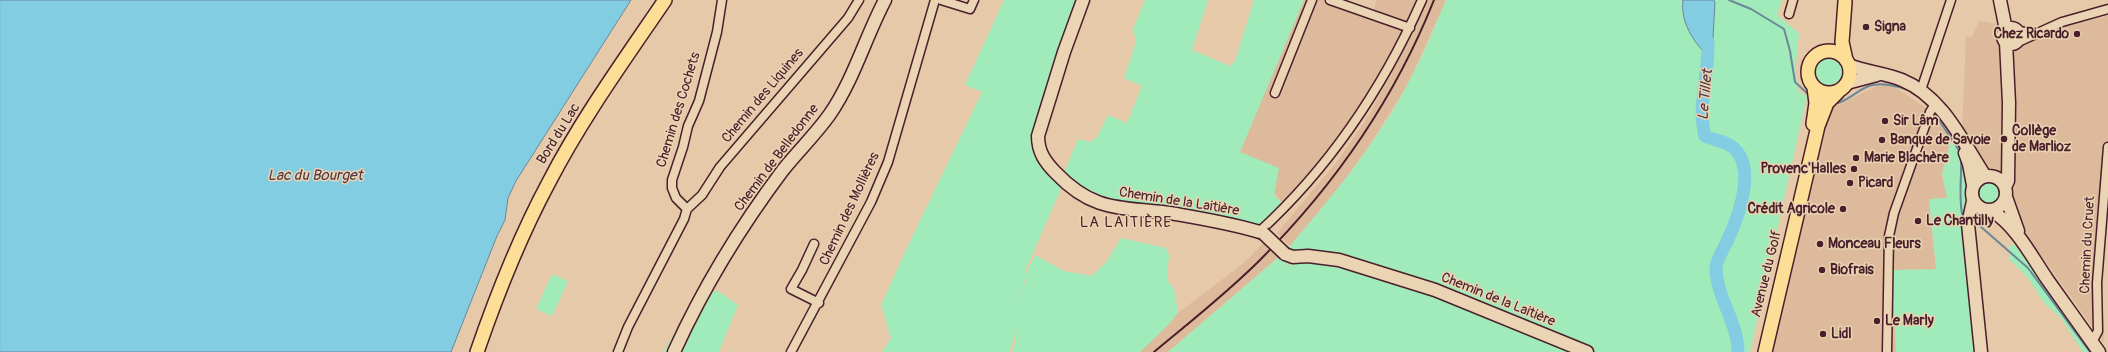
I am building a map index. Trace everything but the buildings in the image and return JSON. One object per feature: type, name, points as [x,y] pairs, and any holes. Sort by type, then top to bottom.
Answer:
[{"type":"main road","name":"Bord du Lac","points":[[494,291],[531,196],[548,164],[654,0]]},
{"type":"main road","name":"Bord du Lac","points":[[494,291],[560,160],[665,0]]},
{"type":"main road","name":"Chemin de Belledonne","points":[[674,352],[690,317],[753,212],[784,169],[829,115],[850,82],[885,0]]},
{"type":"main road","name":"Chemin de la Laitière","points":[[1083,0],[1064,52],[1038,136],[1039,148],[1044,160],[1071,188],[1102,205],[1123,209],[1174,214],[1261,232],[1285,254],[1293,257],[1308,256],[1339,260],[1435,290],[1587,352]]},
{"type":"main road","points":[[1970,235],[1976,220],[1988,210],[2000,206],[2006,192],[2008,181],[2009,103],[2007,59],[2013,36],[2002,12],[2000,0]]},
{"type":"main road","points":[[1825,51],[1834,36],[1845,1]]},
{"type":"main road","points":[[1842,87],[1850,78],[1848,62],[1842,42],[1845,1]]},
{"type":"main road","points":[[1880,75],[1825,93],[1814,88],[1808,76],[1807,69],[1813,57],[1825,51],[1837,52],[1848,62],[1880,75],[1896,78],[1920,90],[1956,132],[1988,176],[2000,179],[2006,192],[2019,236]]},
{"type":"main road","name":"Avenue du Golf","points":[[1765,352],[1818,126],[1827,103],[1842,87]]},
{"type":"main road","name":"Avenue du Golf","points":[[1757,352],[1781,263],[1812,124],[1815,109],[1814,88]]},
{"type":"main road","points":[[1956,132],[1969,164],[1973,185]]},
{"type":"main road","points":[[1981,352],[1968,224],[1973,201],[1971,190],[1973,185],[1980,178],[2000,170],[2008,160]]},
{"type":"main road","points":[[1973,201],[1976,205],[2002,218],[2019,236],[2096,347]]},
{"type":"main road","points":[[468,352],[494,291]]},
{"type":"main road","points":[[477,352],[494,291]]},
{"type":"street","name":"Chemin des Cochets","points":[[687,208],[676,198],[672,188],[672,180],[688,126],[699,101],[718,26],[722,0]]},
{"type":"street","name":"Chemin des Liquines","points":[[687,208],[702,195],[720,167],[848,18],[859,0]]},
{"type":"street","name":"Chemin des Mollières","points":[[791,352],[819,303],[871,202],[888,162],[935,0]]},
{"type":"street","points":[[941,0],[970,9],[974,0]]},
{"type":"street","points":[[1275,93],[1312,0]]},
{"type":"street","points":[[1330,0],[1410,28]]},
{"type":"street","points":[[1261,232],[1286,207],[1332,155],[1382,79],[1410,28],[1422,0]]},
{"type":"street","points":[[1789,14],[1793,0]]},
{"type":"street","points":[[1920,90],[1951,0]]},
{"type":"street","points":[[2013,36],[2036,34],[2078,17],[2108,9]]},
{"type":"street","points":[[1887,352],[1889,236],[1894,213],[1933,107]]},
{"type":"street","name":"Chemin du Cruet","points":[[2096,347],[2098,331],[2097,283],[2108,147]]},
{"type":"street","points":[[618,352],[628,327],[684,219],[687,208]]},
{"type":"street","points":[[814,244],[791,289],[819,303]]},
{"type":"shaded area","points":[[1304,0],[1330,0],[1372,14],[1377,0],[1421,0],[1359,115],[1286,207],[1240,152]]},
{"type":"shaded area","points":[[1428,0],[1446,0],[1408,84],[1346,179],[1290,246],[1277,233],[1339,159],[1369,115],[1415,30]]},
{"type":"shaded area","points":[[2108,16],[2108,212],[2102,274],[2104,343],[2020,226],[2011,203],[1987,169],[1951,138],[1942,174],[1947,198],[1929,200],[1936,269],[1892,270],[1896,352],[1763,352],[1827,111],[1886,81],[1962,132],[1966,36],[1972,37],[1979,21],[2047,32]]},
{"type":"shaded area","points":[[1266,241],[1280,256],[1168,352],[1140,352],[1169,324],[1178,313],[1240,266]]},
{"type":"green space","points":[[1004,0],[1082,0],[1035,141],[1063,175],[1078,139],[1091,142],[1097,137],[1108,115],[1127,123],[1142,86],[1124,78],[1136,42],[1133,29],[1145,0],[1208,0],[1192,50],[1230,66],[1235,61],[1254,0],[1304,0],[1240,152],[1279,168],[1274,195],[1286,207],[1259,232],[1123,209],[1064,182],[1026,269],[1021,307],[1026,274],[1035,255],[1064,271],[1092,276],[1107,261],[1121,238],[1166,248],[1169,255],[1167,280],[1174,289],[1178,313],[1169,324],[1140,352],[1012,352],[1017,330],[1009,352],[882,352],[891,338],[881,305],[982,92],[965,85]]},
{"type":"green space","points":[[1446,0],[1782,0],[1777,15],[1799,33],[1795,72],[1799,92],[1807,96],[1750,352],[1168,352],[1280,256],[1291,267],[1290,246],[1354,168],[1383,127],[1413,73]]},
{"type":"green space","points":[[1829,59],[1838,63],[1842,72],[1838,81],[1829,85],[1820,81],[1816,72],[1820,63]]},
{"type":"green space","points":[[1952,137],[1968,159],[1963,230],[1975,352],[1896,352],[1892,270],[1936,269],[1929,199],[1947,198],[1942,174]]},
{"type":"green space","points":[[1989,183],[1993,184],[1999,190],[1999,198],[1993,204],[1989,205],[1985,204],[1979,198],[1978,194],[1979,190],[1985,184]]},
{"type":"green space","points":[[2014,244],[2094,352],[2083,352],[2060,317],[2045,304],[2027,277],[2009,259],[2009,246]]},
{"type":"green space","points":[[552,274],[568,281],[552,316],[536,309]]},
{"type":"green space","points":[[718,291],[738,305],[719,352],[664,352],[695,295]]},
{"type":"water","name":"Lac du Bourget","points":[[0,0],[631,0],[516,181],[508,198],[505,220],[497,236],[451,352],[0,352]]},
{"type":"water","points":[[1683,0],[1714,0],[1712,55],[1709,58],[1689,32],[1684,17]]},
{"type":"waterway","points":[[1729,0],[1751,9],[1784,29],[1790,51],[1795,82],[1809,95]]},
{"type":"waterway","name":"Le Tillet","points":[[1708,42],[1702,113],[1705,136],[1731,146],[1739,154],[1743,164],[1745,176],[1744,189],[1738,215],[1716,267],[1719,289],[1735,330],[1738,352]]},
{"type":"waterway","points":[[1838,103],[1869,86],[1878,84],[1900,87],[1909,90]]},
{"type":"waterway","points":[[1922,99],[1930,108]]},
{"type":"waterway","points":[[1933,111],[1960,152]]},
{"type":"waterway","points":[[1961,158],[1960,197],[1963,216]]},
{"type":"waterway","points":[[1980,226],[2028,268],[2090,352]]},
{"type":"railway","points":[[1154,352],[1235,284],[1287,232],[1313,202],[1360,139],[1381,106],[1401,72],[1434,0]]},
{"type":"place","name":"Signa","points":[[1866,27]]},
{"type":"place","name":"Chez Ricardo","points":[[2077,34]]},
{"type":"place","name":"Sir Lâm","points":[[1885,121]]},
{"type":"place","name":"Collège de Marlioz","points":[[2004,139]]},
{"type":"place","name":"Banque de Savoie","points":[[1882,140]]},
{"type":"place","name":"Marie Blachère","points":[[1856,158]]},
{"type":"place","name":"Provenc'Halles","points":[[1854,169]]},
{"type":"place","name":"Picard","points":[[1850,183]]},
{"type":"place","name":"Crédit Agricole","points":[[1843,209]]},
{"type":"place","name":"Le Chantilly","points":[[1918,221]]},
{"type":"place","name":"Monceau Fleurs","points":[[1820,244]]},
{"type":"place","name":"Biofrais","points":[[1822,270]]},
{"type":"place","name":"Le Marly","points":[[1877,321]]},
{"type":"place","name":"Lidl","points":[[1823,334]]},
{"type":"district","name":"LA LAITIÈRE","points":[[1126,223]]}]
